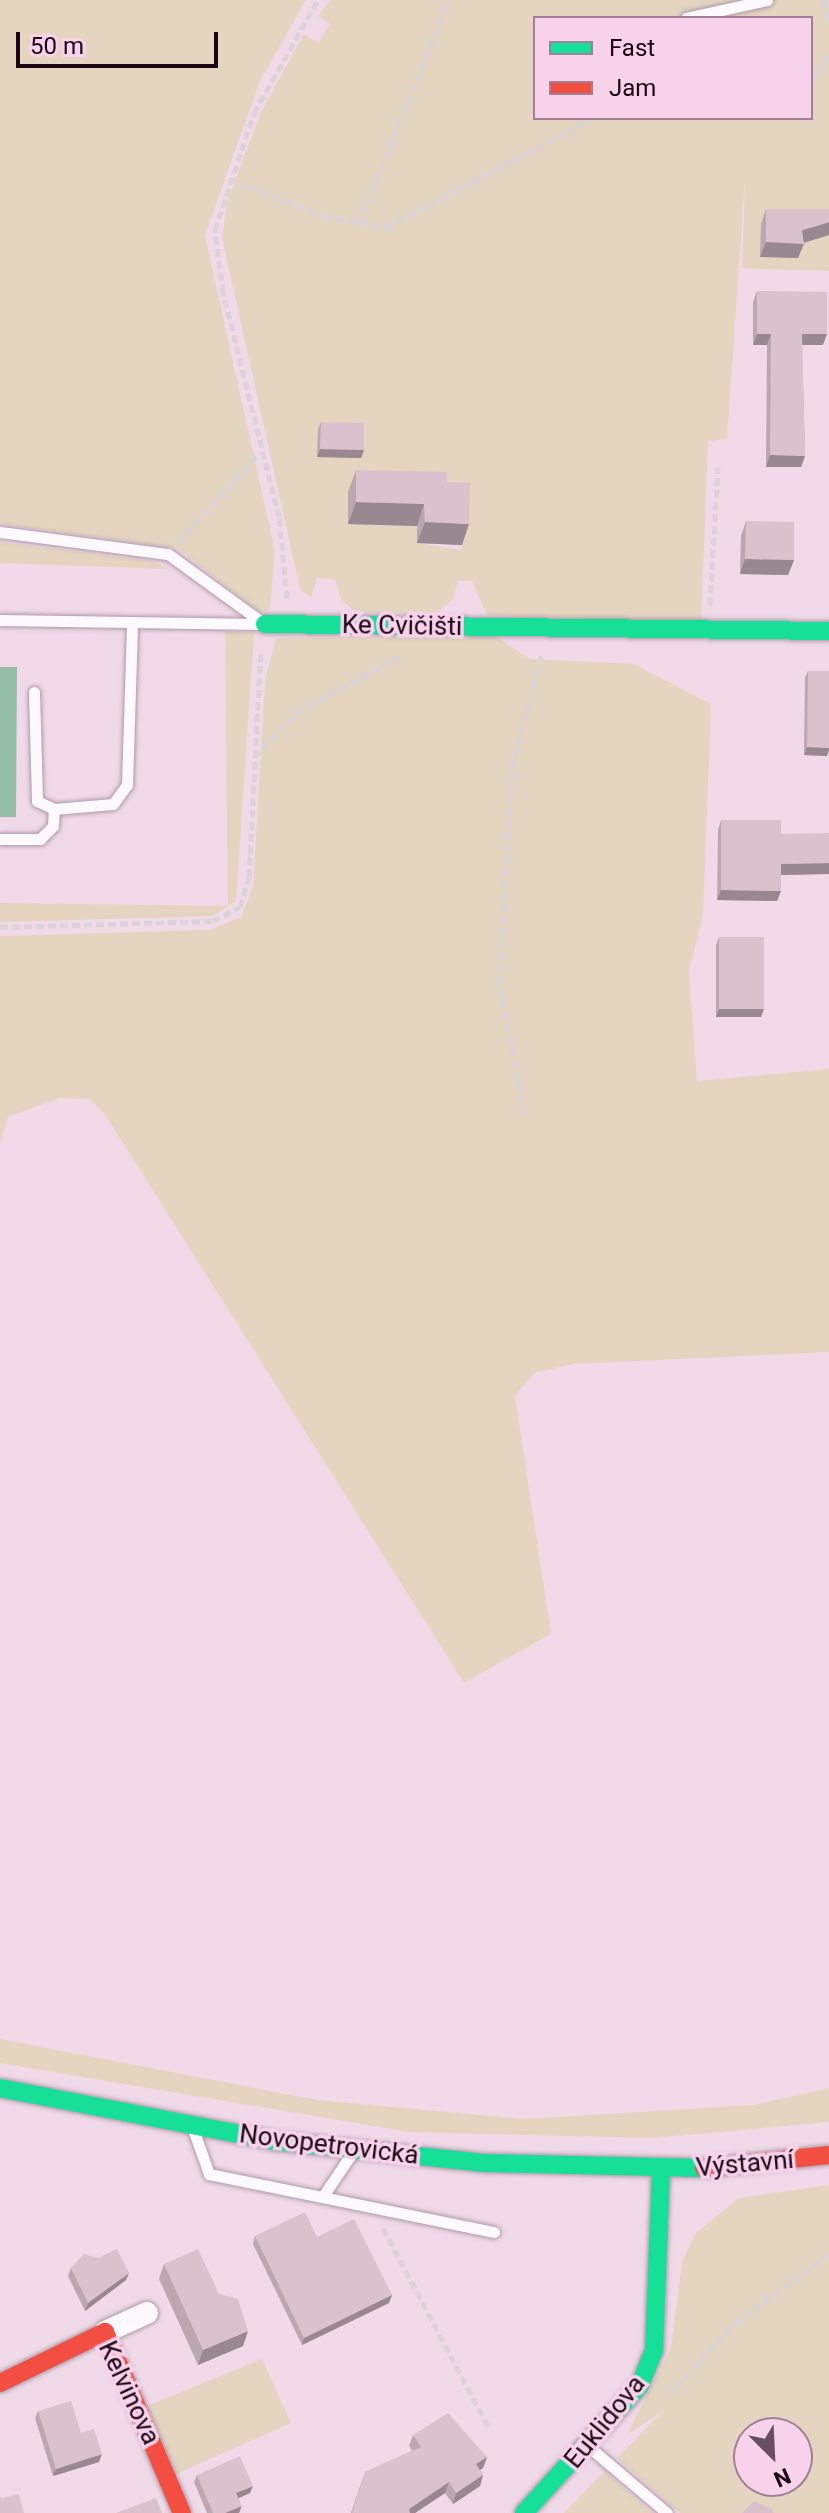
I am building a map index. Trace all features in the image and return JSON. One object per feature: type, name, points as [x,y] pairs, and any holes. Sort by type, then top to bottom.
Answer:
[{"type":"street","name":"Ke Cvičišti","points":[[265,624],[829,631]]},
{"type":"street","name":"Novopetrovická","points":[[0,2088],[192,2125],[354,2151],[661,2172]]},
{"type":"street","name":"Výstavní","points":[[661,2172],[829,2155]]},
{"type":"street","name":"Euklidova","points":[[524,2513],[589,2447],[640,2385],[654,2351],[661,2172]]},
{"type":"street","points":[[105,2332],[147,2313]]},
{"type":"street","name":"Kelvinova","points":[[0,2383],[105,2332],[182,2513]]},
{"type":"lane","points":[[695,16],[767,0]]},
{"type":"lane","points":[[0,532],[168,554],[265,624]]},
{"type":"lane","points":[[0,620],[265,624]]},
{"type":"lane","points":[[34,692],[34,794],[54,809],[98,810],[127,785],[132,622]]},
{"type":"lane","points":[[0,839],[40,839],[53,826],[54,809]]},
{"type":"lane","points":[[192,2125],[209,2174],[494,2232]]},
{"type":"lane","points":[[323,2196],[354,2151]]},
{"type":"lane","points":[[589,2447],[667,2513]]},
{"type":"path","points":[[0,927],[232,915],[249,877],[253,759],[265,624],[284,607],[289,577],[215,245],[229,179],[270,78],[318,0]]},
{"type":"path","points":[[358,225],[449,0]]},
{"type":"path","points":[[824,0],[829,22]]},
{"type":"path","points":[[813,77],[829,56]]},
{"type":"path","points":[[229,179],[358,225],[411,219],[590,120]]},
{"type":"path","points":[[168,554],[262,451]]},
{"type":"path","points":[[708,630],[718,467]]},
{"type":"path","points":[[525,1114],[499,983],[512,768],[547,627]]},
{"type":"path","points":[[253,759],[297,712],[407,652]]},
{"type":"path","points":[[372,2206],[488,2426]]},
{"type":"path","points":[[665,2398],[735,2323],[829,2254]]},
{"type":"shaded area","points":[[0,0],[306,0],[260,81],[205,235],[275,552],[270,610],[260,612],[177,548],[0,524]]},
{"type":"shaded area","points":[[330,0],[829,0],[829,271],[742,268],[745,179],[727,439],[708,441],[701,623],[487,615],[472,581],[458,581],[453,599],[435,615],[355,612],[341,599],[335,579],[317,578],[311,598],[300,589],[222,238],[227,202],[261,112],[304,34],[318,43],[330,24],[318,16]],"holes":[[[462,504],[462,550],[417,543],[417,526],[349,524]]]},
{"type":"shaded area","points":[[0,542],[152,561],[169,569],[0,563]]},
{"type":"shaded area","points":[[225,631],[254,633],[236,901],[228,906]]},
{"type":"shaded area","points":[[495,636],[530,659],[634,664],[711,704],[703,915],[689,971],[697,1081],[829,1069],[829,1352],[573,1364],[534,1373],[515,1396],[551,1634],[464,1683],[104,1113],[90,1099],[59,1098],[8,1117],[0,1142],[0,936],[210,930],[241,917],[253,887],[265,681],[276,638]]},
{"type":"shaded area","points":[[0,667],[17,667],[16,817],[0,817]]},
{"type":"shaded area","points":[[0,903],[228,906],[212,916],[0,922]]},
{"type":"shaded area","points":[[0,2039],[317,2100],[524,2119],[754,2105],[829,2088],[829,2122],[652,2138],[409,2132],[0,2063]]},
{"type":"shaded area","points":[[829,2185],[829,2513],[680,2513],[617,2458],[664,2410],[627,2435],[671,2348],[682,2263],[695,2234],[739,2198]]},
{"type":"shaded area","points":[[262,2359],[291,2423],[176,2474],[147,2406]]},
{"type":"shaded area","points":[[605,2471],[616,2481],[653,2513],[564,2513]]},
{"type":"building","points":[[766,209],[829,209],[829,222],[802,230],[804,244],[766,242]]},
{"type":"building","points":[[757,291],[827,292],[827,334],[802,334],[805,456],[770,455],[771,334],[757,334]]},
{"type":"building","points":[[321,422],[364,423],[364,450],[320,449]]},
{"type":"building","points":[[356,470],[447,472],[447,482],[470,483],[469,524],[425,522],[424,504],[356,502]]},
{"type":"building","points":[[746,521],[794,522],[794,560],[745,559]]},
{"type":"building","points":[[808,671],[829,671],[829,748],[807,747]]},
{"type":"building","points":[[721,820],[781,820],[781,834],[829,833],[829,863],[781,864],[781,891],[721,890]]},
{"type":"building","points":[[719,937],[764,937],[764,1009],[719,1009]]},
{"type":"building","points":[[305,2212],[317,2237],[354,2219],[392,2295],[304,2338],[255,2236]]},
{"type":"building","points":[[117,2249],[129,2273],[88,2303],[71,2268],[84,2254],[98,2258]]},
{"type":"building","points":[[198,2249],[219,2294],[238,2299],[248,2331],[203,2350],[164,2264]]},
{"type":"building","points":[[71,2401],[81,2433],[94,2429],[102,2454],[56,2469],[38,2411]]},
{"type":"building","points":[[448,2413],[487,2457],[476,2464],[483,2475],[456,2493],[449,2482],[409,2509],[410,2513],[352,2513],[365,2472],[421,2447],[413,2435]]},
{"type":"building","points":[[240,2456],[253,2486],[236,2493],[242,2506],[225,2513],[213,2513],[197,2475]]},
{"type":"building","points":[[19,2494],[24,2513],[0,2513],[0,2496]]},
{"type":"building","points":[[156,2498],[162,2513],[116,2513]]},
{"type":"building","points":[[754,2501],[772,2509],[774,2513],[742,2513]]},
{"type":"traffic: fast","points":[[265,624],[829,631]]},
{"type":"traffic: fast","points":[[0,2088],[275,2141],[486,2163],[704,2168]]},
{"type":"traffic: fast","points":[[524,2513],[640,2385],[654,2351],[661,2172]]},
{"type":"traffic: jam","points":[[704,2168],[829,2155]]},
{"type":"traffic: jam","points":[[0,2383],[105,2332],[182,2513]]}]
